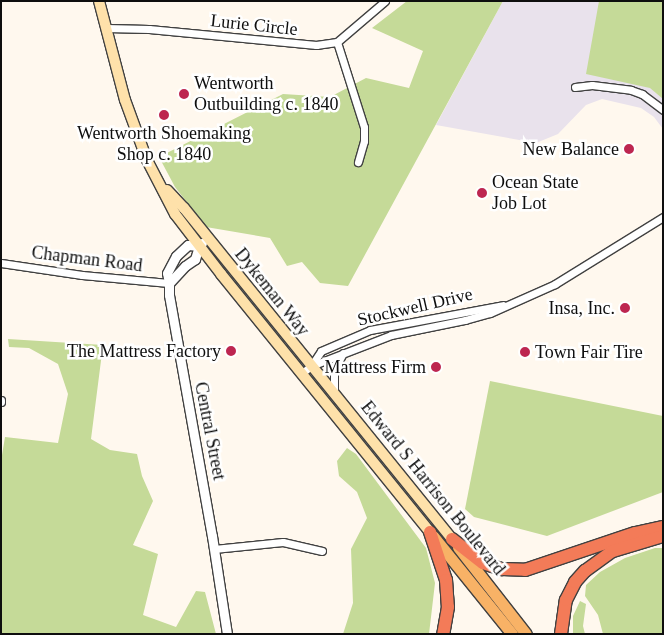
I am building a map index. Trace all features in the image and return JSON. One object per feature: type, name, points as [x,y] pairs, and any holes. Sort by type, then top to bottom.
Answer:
[{"type":"highway","points":[[452,539],[483,562],[502,569],[525,570],[635,533],[663,527]]},
{"type":"highway","points":[[430,532],[446,580],[448,607],[443,634]]},
{"type":"highway","points":[[561,634],[566,600],[575,582],[585,571],[613,551],[663,536]]},
{"type":"main road","points":[[99,1],[125,100],[147,160],[175,214],[198,246]]},
{"type":"main road","points":[[161,184],[184,208],[208,239]]},
{"type":"main road","name":"Dykeman Way","points":[[208,239],[311,366]]},
{"type":"main road","name":"Dykeman Way","points":[[198,246],[301,374]]},
{"type":"main road","name":"Edward S Harrison Boulevard","points":[[311,366],[452,539],[526,634]]},
{"type":"main road","name":"Edward S Harrison Boulevard","points":[[301,374],[512,634]]},
{"type":"street","points":[[358,162],[364,141],[363,120],[338,42],[385,1]]},
{"type":"street","name":"Lurie Circle","points":[[106,28],[159,30],[298,45],[338,42]]},
{"type":"street","points":[[575,86],[592,85],[631,90],[642,94],[663,110]]},
{"type":"street","name":"Stockwell Drive","points":[[311,366],[391,335],[481,317],[506,304],[555,284],[663,217]]},
{"type":"street","points":[[169,283],[185,266],[195,259],[198,246],[208,239]]},
{"type":"street","name":"Central Street","points":[[198,246],[188,245],[176,256],[167,273],[171,316],[214,549],[227,634]]},
{"type":"street","name":"Chapman Road","points":[[1,264],[82,275],[169,283]]},
{"type":"street","name":"Stockwell Drive","points":[[301,374],[311,366],[322,351],[370,330],[506,304]]},
{"type":"street","points":[[334,393],[334,370],[344,353]]},
{"type":"street","points":[[214,549],[283,542],[322,551]]},
{"type":"shaded area","points":[[503,1],[620,1],[663,88],[663,129],[654,117],[641,108],[602,99],[586,105],[558,134],[536,143],[436,125]]},
{"type":"green space","points":[[407,1],[503,1],[348,286],[320,283],[302,262],[287,266],[270,238],[206,227],[175,187],[159,157],[283,94],[330,97],[366,78],[409,88],[423,51],[372,28]]},
{"type":"green space","points":[[599,1],[663,1],[663,99],[650,88],[586,74]]},
{"type":"green space","points":[[8,339],[103,345],[91,439],[110,450],[137,454],[142,476],[153,501],[133,545],[158,554],[143,615],[176,627],[196,591],[205,592],[216,634],[1,634],[1,461],[5,437],[58,443],[68,394],[58,364],[29,348],[9,347]]},
{"type":"green space","points":[[490,381],[663,416],[663,492],[547,536],[474,517],[465,509]]},
{"type":"green space","points":[[347,448],[356,454],[426,548],[435,583],[429,634],[343,634],[353,603],[351,549],[367,518],[357,492],[339,476],[337,461]]},
{"type":"green space","points":[[655,548],[663,548],[663,634],[603,634],[598,615],[585,596],[586,585],[600,572],[625,558]]},
{"type":"green space","points":[[580,601],[586,604],[583,626],[585,634],[573,634],[573,616]]},
{"type":"place","name":"Wentworth Outbuilding c. 1840","points":[[184,94]]},
{"type":"place","name":"Wentworth Shoemaking Shop c. 1840","points":[[164,115]]},
{"type":"place","name":"New Balance","points":[[629,149]]},
{"type":"place","name":"Ocean State Job Lot","points":[[482,193]]},
{"type":"place","name":"Insa, Inc.","points":[[625,308]]},
{"type":"place","name":"The Mattress Factory","points":[[231,351]]},
{"type":"place","name":"Town Fair Tire","points":[[525,352]]},
{"type":"place","name":"Mattress Firm","points":[[436,367]]}]
